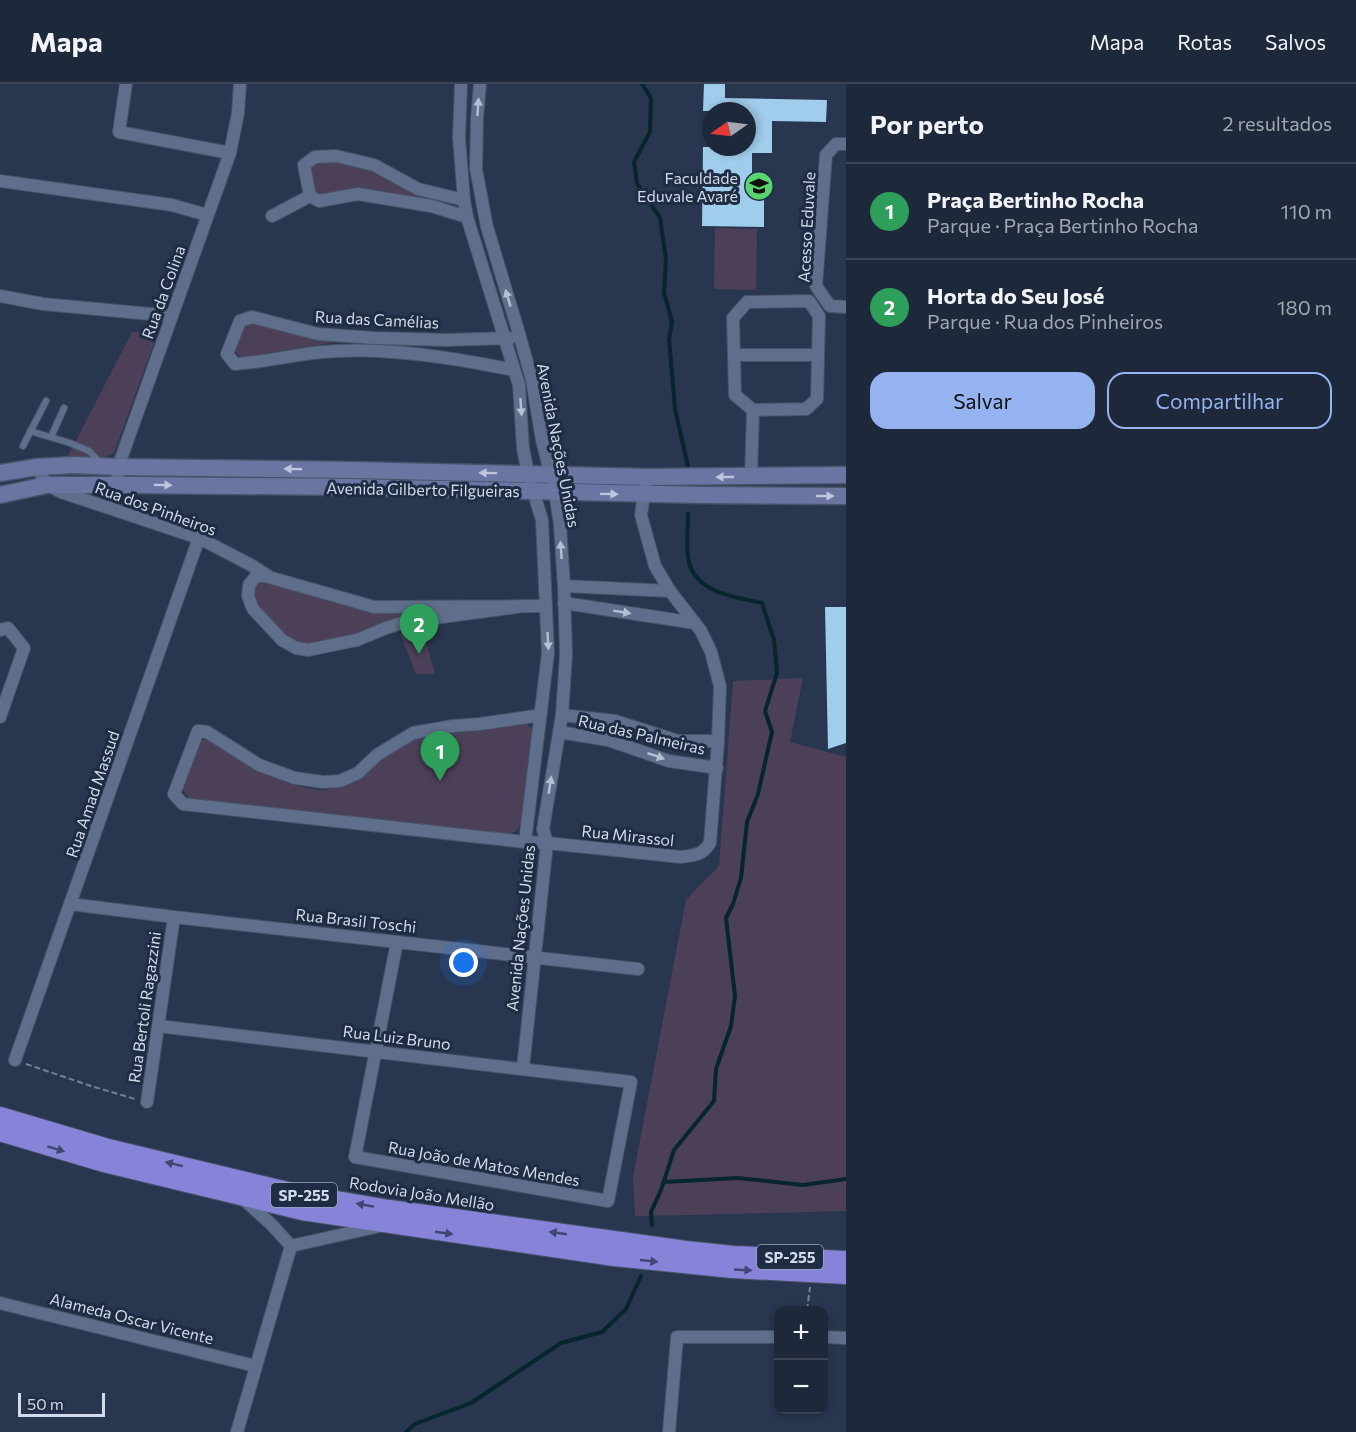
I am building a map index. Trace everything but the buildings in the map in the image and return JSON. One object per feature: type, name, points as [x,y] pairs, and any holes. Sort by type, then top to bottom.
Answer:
[{"type":"highway","name":"Rodovia João Mellão","points":[[0,1116],[108,1148],[216,1175],[296,1193],[377,1207],[686,1250],[846,1260]]},
{"type":"highway","name":"SP-255","points":[[0,1132],[104,1163],[303,1211],[614,1257],[732,1269],[846,1275]]},
{"type":"main road","name":"Avenida Gilberto Filgueiras","points":[[0,473],[37,467],[74,465],[648,477],[846,476]]},
{"type":"main road","points":[[351,487],[352,470]]},
{"type":"main road","points":[[794,496],[795,476]]},
{"type":"main road","name":"Avenida Gilberto Filgueiras","points":[[0,495],[47,485],[117,485],[846,496]]},
{"type":"street","points":[[126,84],[119,132],[230,153]]},
{"type":"street","name":"Rua da Colina","points":[[113,509],[117,485],[111,467],[172,316],[230,153],[238,113],[240,84]]},
{"type":"street","name":"Avenida Nações Unidas","points":[[462,84],[459,138],[467,217],[519,385],[523,448],[542,520],[548,653],[525,842]]},
{"type":"street","name":"Avenida Nações Unidas","points":[[480,84],[476,169],[487,227],[532,380],[542,440],[555,492],[560,525],[564,586],[566,655],[562,715],[543,829],[547,843],[523,1068]]},
{"type":"street","name":"Acesso Eduvale","points":[[846,144],[836,144],[826,155],[816,286],[830,306],[846,307]]},
{"type":"street","points":[[464,200],[418,189],[374,165],[336,156],[315,157],[304,165],[310,196],[318,201],[357,194],[431,206],[467,217]]},
{"type":"street","points":[[0,181],[172,205],[207,215]]},
{"type":"street","points":[[272,216],[310,196]]},
{"type":"street","points":[[0,296],[43,304],[172,316]]},
{"type":"street","points":[[809,301],[819,316],[818,354],[817,399],[806,409],[753,410],[735,395],[733,318],[747,302],[809,301]]},
{"type":"street","name":"Rua das Camélias","points":[[514,370],[474,362],[372,350],[322,352],[235,364],[227,354],[240,321],[252,317],[318,334],[426,339],[520,337]]},
{"type":"street","points":[[734,355],[818,354]]},
{"type":"street","points":[[751,477],[753,410]]},
{"type":"street","points":[[37,467],[47,485]]},
{"type":"street","points":[[648,477],[643,494],[641,515],[656,566],[670,591],[700,631],[711,652],[720,686],[717,768]]},
{"type":"street","name":"Rua dos Pinheiros","points":[[47,485],[61,492],[199,538],[269,577]]},
{"type":"street","name":"Rua Amad Massud","points":[[15,1060],[199,538]]},
{"type":"street","name":"Rua dos Pinheiros","points":[[524,606],[405,622],[357,640],[308,650],[296,648],[282,640],[253,609],[248,596],[249,585],[256,576],[269,577],[374,607],[524,606],[546,606]]},
{"type":"street","points":[[564,586],[670,591]]},
{"type":"street","points":[[564,603],[695,623]]},
{"type":"street","points":[[0,630],[8,628],[24,648],[0,717]]},
{"type":"street","name":"Rua Mirassol","points":[[541,713],[535,716],[413,733],[377,755],[358,773],[340,781],[323,782],[296,778],[259,765],[207,732],[198,731],[174,794],[183,804],[681,857],[705,851],[710,843],[717,768]]},
{"type":"street","name":"Rua das Palmeiras","points":[[562,715],[615,721],[678,741],[718,741]]},
{"type":"street","name":"Rua das Palmeiras","points":[[559,732],[609,740],[669,761],[717,768]]},
{"type":"street","name":"Rua Brasil Toschi","points":[[70,904],[638,969]]},
{"type":"street","name":"Rua Bertoli Ragazzini","points":[[147,1102],[174,917]]},
{"type":"street","points":[[375,1051],[397,942]]},
{"type":"street","name":"Rua Luiz Bruno","points":[[158,1026],[631,1082],[608,1202]]},
{"type":"street","name":"Rua João de Matos Mendes","points":[[375,1051],[355,1157],[608,1202]]},
{"type":"street","points":[[242,1197],[291,1246]]},
{"type":"street","points":[[291,1246],[387,1224]]},
{"type":"street","points":[[237,1432],[291,1246]]},
{"type":"street","name":"Alameda Oscar Vicente","points":[[0,1303],[255,1366]]},
{"type":"street","points":[[669,1432],[677,1336],[774,1337]]},
{"type":"street","points":[[828,1338],[846,1338]]},
{"type":"lane","points":[[23,446],[46,401]]},
{"type":"lane","points":[[51,437],[64,408]]},
{"type":"lane","points":[[30,431],[89,451],[111,467]]},
{"type":"path","points":[[15,1060],[147,1102]]},
{"type":"path","points":[[808,1306],[812,1273]]},
{"type":"shaded area","points":[[334,162],[369,169],[423,198],[358,190],[317,195],[314,192],[311,169],[315,163]]},
{"type":"shaded area","points":[[715,228],[757,229],[756,290],[714,289]]},
{"type":"shaded area","points":[[252,323],[291,334],[336,342],[241,358],[235,351],[242,328]]},
{"type":"shaded area","points":[[142,331],[153,334],[154,343],[114,453],[101,459],[67,458],[132,332]]},
{"type":"shaded area","points":[[257,579],[374,610],[474,610],[308,647],[297,645],[256,608],[252,586]]},
{"type":"shaded area","points":[[423,631],[435,674],[416,674],[400,633]]},
{"type":"shaded area","points":[[803,678],[790,742],[846,757],[846,1211],[635,1216],[633,1177],[686,900],[719,866],[733,681]]},
{"type":"shaded area","points":[[525,723],[534,731],[523,820],[517,831],[509,834],[189,798],[182,789],[198,743],[205,739],[216,743],[269,775],[310,789],[321,790],[341,786],[350,781],[391,748],[416,737],[456,729]]},
{"type":"waterway","points":[[642,84],[651,98],[650,132],[634,162],[637,183],[660,218],[666,260],[664,292],[672,322],[669,339],[675,409],[688,466]]},
{"type":"waterway","points":[[652,1225],[651,1212],[674,1150],[714,1101],[716,1069],[731,1026],[735,996],[726,918],[741,878],[747,822],[758,794],[772,732],[765,711],[777,673],[774,640],[762,603],[720,593],[702,583],[695,575],[690,566],[688,554],[688,514]]},
{"type":"waterway","points":[[664,1182],[738,1178],[803,1185],[846,1179]]},
{"type":"waterway","points":[[406,1432],[415,1424],[471,1403],[561,1343],[602,1332],[626,1309],[641,1276]]},
{"type":"place","name":"Faculdade Eduvale Avaré","points":[[759,186]]},
{"type":"place","name":"Horta do Seu José","points":[[419,654]]},
{"type":"place","name":"Praça Bertinho Rocha","points":[[440,781]]}]
